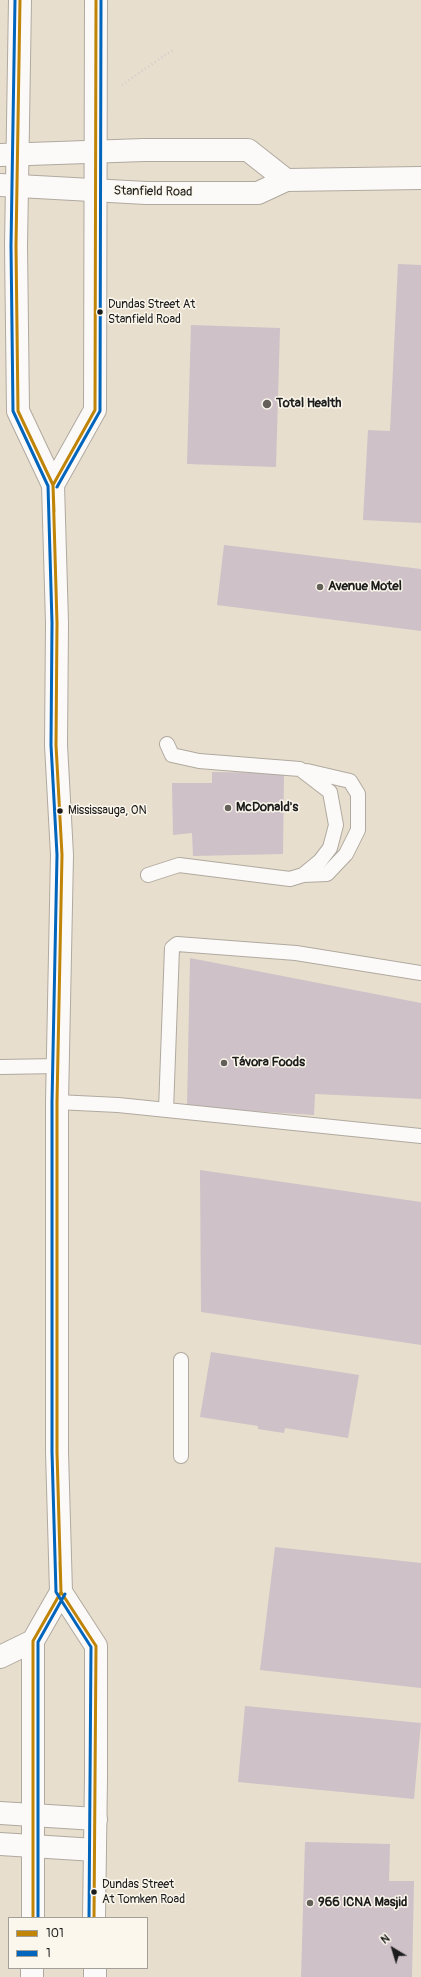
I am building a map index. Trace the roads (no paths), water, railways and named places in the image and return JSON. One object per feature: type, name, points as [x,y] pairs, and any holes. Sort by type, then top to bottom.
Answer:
[{"type":"main road","points":[[20,0],[8,154],[8,186],[18,411],[53,485],[57,623],[56,745],[62,855],[57,1102],[57,1452],[61,1592],[96,1646],[96,1819],[94,1917]]},
{"type":"main road","points":[[53,485],[95,410],[96,0]]},
{"type":"main road","points":[[8,154],[248,150],[286,180]]},
{"type":"main road","name":"Stanfield Road","points":[[8,186],[146,193],[258,193],[286,180],[421,178]]},
{"type":"main road","points":[[33,1917],[33,1641],[61,1592]]},
{"type":"main road","points":[[0,1657],[33,1641]]},
{"type":"main road","points":[[0,1813],[96,1819]]},
{"type":"main road","points":[[0,1844],[95,1850]]},
{"type":"lane","points":[[148,875],[179,865],[290,879],[303,875],[326,874],[346,854],[358,830],[358,794],[350,781],[300,770],[199,761],[172,755],[167,744]]},
{"type":"lane","points":[[300,770],[330,792],[336,825],[330,848],[320,861],[303,875]]},
{"type":"lane","points":[[166,1110],[172,948],[177,944],[296,953],[421,973]]},
{"type":"lane","points":[[0,1067],[58,1066]]},
{"type":"lane","points":[[57,1102],[118,1105],[421,1136]]},
{"type":"lane","points":[[181,1360],[181,1456]]},
{"type":"place","name":"Dundas Street At Stanfield Road","points":[[100,312]]},
{"type":"place","name":"Total Health","points":[[267,404]]},
{"type":"place","name":"Avenue Motel","points":[[320,587]]},
{"type":"place","name":"McDonald's","points":[[228,808]]},
{"type":"place","name":"Mississauga, ON","points":[[60,811]]},
{"type":"place","name":"Távora Foods","points":[[224,1063]]},
{"type":"place","name":"Dundas Street At Tomken Road","points":[[94,1892]]},
{"type":"place","name":"966 ICNA Masjid","points":[[310,1903]]}]
